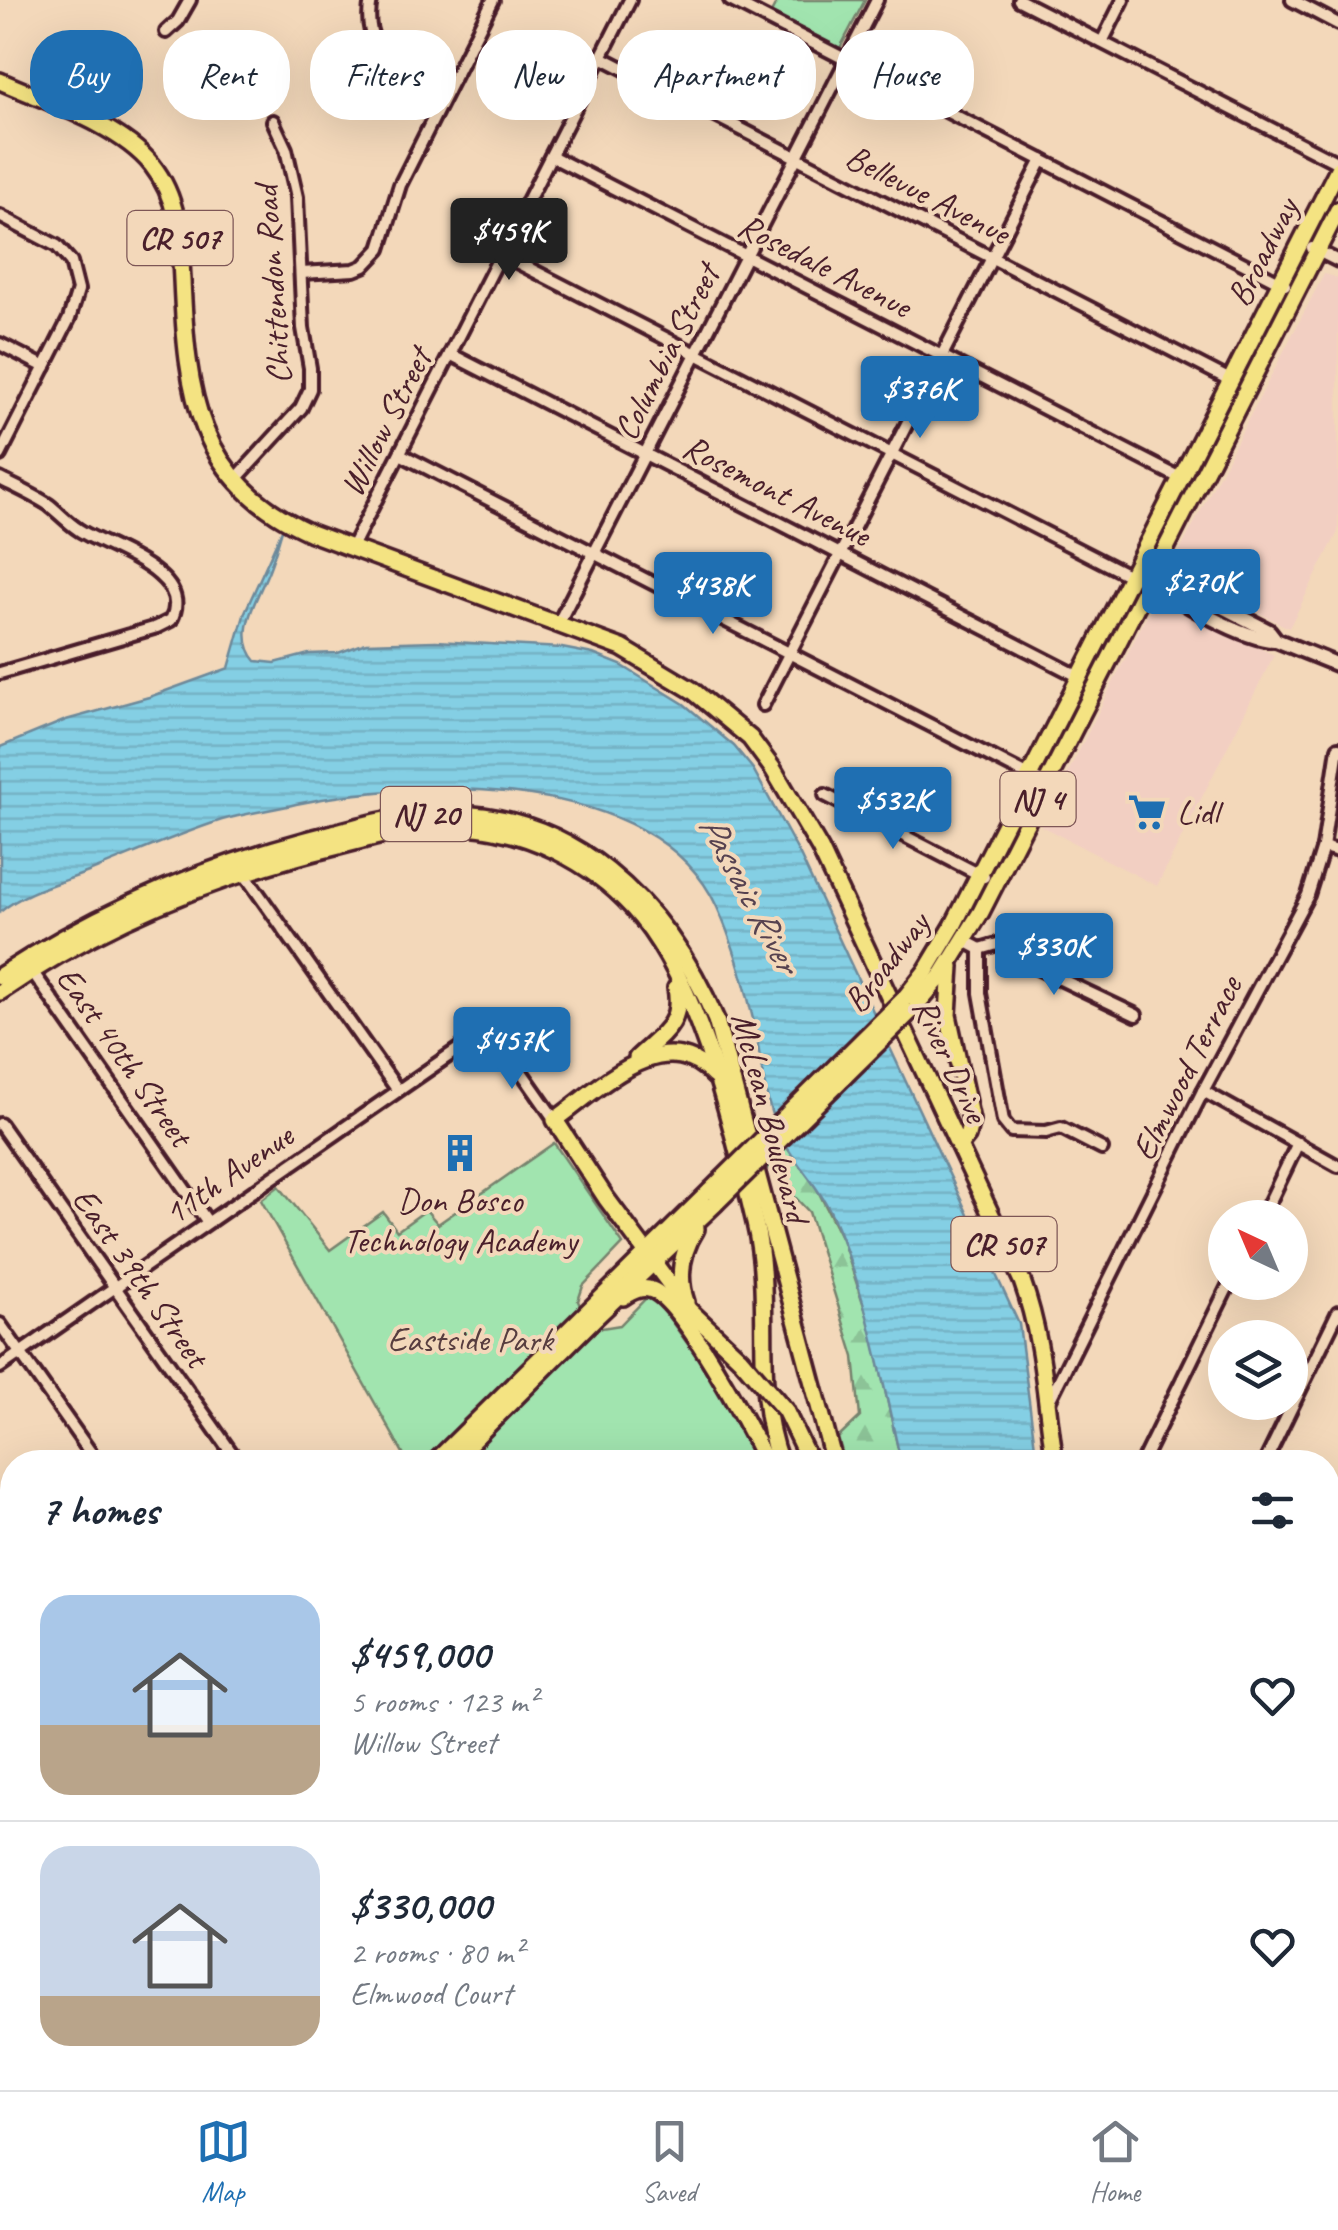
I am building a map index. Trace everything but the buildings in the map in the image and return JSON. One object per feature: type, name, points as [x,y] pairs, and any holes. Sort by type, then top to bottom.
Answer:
[{"type":"main road","name":"CR 507","points":[[0,81],[120,137],[142,154],[161,178],[178,220],[185,352],[210,442],[234,481],[278,516],[346,545]]},
{"type":"main road","name":"Broadway","points":[[907,1006],[942,947],[1338,166]]},
{"type":"main road","name":"Broadway","points":[[448,1450],[650,1258],[955,956],[972,945],[996,883],[1045,784],[1338,210]]},
{"type":"main road","name":"River Drive","points":[[346,545],[622,648],[674,677],[724,714],[762,754],[834,876],[1022,1280],[1037,1322],[1054,1450]]},
{"type":"main road","name":"McLean Boulevard","points":[[0,976],[78,929],[174,884],[251,856],[388,821],[432,814],[485,816],[538,829],[586,853],[628,886],[664,926],[693,971],[716,1020],[831,1450]]},
{"type":"main road","name":"McLean Boulevard","points":[[0,992],[130,917],[244,872],[414,829],[467,826],[501,832],[564,854],[606,882],[643,920],[671,965],[716,1079],[762,1260],[766,1289],[764,1394],[776,1450]]},
{"type":"main road","points":[[955,956],[948,1015],[971,1120],[967,1136],[959,1146]]},
{"type":"main road","points":[[671,965],[678,1000],[676,1018],[666,1034],[626,1070],[556,1120],[689,1310],[740,1358],[784,1410],[804,1450]]},
{"type":"main road","points":[[907,1006],[930,1000],[942,1004],[948,1015]]},
{"type":"main road","points":[[626,1070],[652,1057],[677,1053],[700,1062],[716,1079]]},
{"type":"main road","points":[[618,1213],[640,1230],[652,1233],[663,1231],[712,1197]]},
{"type":"main road","points":[[689,1310],[681,1282],[683,1257],[712,1197]]},
{"type":"main road","points":[[592,1313],[639,1288],[662,1296],[732,1394],[760,1450]]},
{"type":"main road","name":"Broadway","points":[[462,1450],[592,1313]]},
{"type":"street","points":[[168,30],[190,0]]},
{"type":"street","points":[[371,0],[372,30]]},
{"type":"street","points":[[456,72],[493,0]]},
{"type":"street","name":"Willow Street","points":[[346,545],[400,454],[630,0]]},
{"type":"street","points":[[730,0],[836,55]]},
{"type":"street","name":"Columbia Street","points":[[862,30],[877,0]]},
{"type":"street","points":[[1020,0],[1338,166]]},
{"type":"street","points":[[1102,42],[1123,0]]},
{"type":"street","points":[[1292,0],[1338,24]]},
{"type":"street","name":"Bellevue Avenue","points":[[601,58],[1230,380]]},
{"type":"street","name":"Columbia Street","points":[[559,622],[836,80]]},
{"type":"street","points":[[301,274],[354,270],[364,266],[380,249],[400,185],[432,120]]},
{"type":"street","points":[[964,120],[1297,290]]},
{"type":"street","name":"Chittendon Road","points":[[234,481],[294,418],[307,399],[311,378],[304,342],[295,180],[273,121]]},
{"type":"street","name":"Rosedale Avenue","points":[[551,156],[1180,478]]},
{"type":"street","points":[[763,704],[1042,160]]},
{"type":"street","points":[[0,216],[57,246],[75,273],[78,290],[74,310],[0,455]]},
{"type":"street","points":[[1300,242],[1338,262]]},
{"type":"street","points":[[501,254],[1130,576],[1150,576],[1159,587],[1207,614],[1264,641],[1276,640],[1338,665]]},
{"type":"street","points":[[0,344],[45,367]]},
{"type":"street","name":"Rosemont Avenue","points":[[450,354],[1078,676]]},
{"type":"street","points":[[400,454],[1045,784]]},
{"type":"street","points":[[0,479],[46,503],[92,538],[158,572],[175,607],[171,620],[0,673]]},
{"type":"street","name":"Elmwood Terrace","points":[[1048,1402],[1202,1091],[1308,895],[1323,847],[1338,748]]},
{"type":"street","points":[[825,795],[996,883]]},
{"type":"street","points":[[1323,847],[1338,852]]},
{"type":"street","points":[[244,872],[397,1089]]},
{"type":"street","points":[[1102,1149],[1061,1128],[1046,1132],[1011,1131],[1003,1120],[972,945],[1008,941],[1019,946],[1035,967],[1136,1015]]},
{"type":"street","name":"East 40th Street","points":[[32,971],[208,1221]]},
{"type":"street","name":"11th Avenue","points":[[0,1366],[475,1037],[489,1034],[500,1040],[556,1120]]},
{"type":"street","points":[[1202,1091],[1338,1166]]},
{"type":"street","name":"East 39th Street","points":[[0,1124],[230,1450]]},
{"type":"street","points":[[1271,1200],[1298,1143]]},
{"type":"street","points":[[1148,1450],[1221,1300]]},
{"type":"street","points":[[1270,1450],[1338,1312]]},
{"type":"street","points":[[0,1324],[89,1450]]},
{"type":"shaded area","points":[[1324,274],[1338,278],[1338,532],[1289,628],[1178,573],[1174,562]]},
{"type":"shaded area","points":[[1158,600],[1274,655],[1157,886],[1041,826],[1152,605]]},
{"type":"green space","points":[[778,0],[865,0],[849,30],[836,30],[836,46],[816,36],[816,30],[805,30],[771,13]]},
{"type":"green space","name":"Eastside Park","points":[[554,1143],[623,1244],[583,1286],[578,1301],[584,1315],[602,1328],[620,1325],[651,1293],[720,1389],[755,1450],[401,1450],[261,1200],[279,1186],[330,1250],[383,1212],[397,1231],[426,1210],[438,1224]]},
{"type":"green space","points":[[785,1145],[815,1185],[842,1239],[871,1327],[898,1450],[842,1450],[838,1438],[860,1417],[854,1357],[809,1212],[765,1165]]},
{"type":"water","name":"Passaic River","points":[[282,530],[249,619],[247,641],[256,661],[275,663],[309,654],[338,653],[366,643],[436,641],[562,648],[621,665],[684,704],[734,746],[753,769],[800,855],[1019,1324],[1035,1450],[898,1450],[855,1275],[826,1203],[776,1126],[749,1002],[717,907],[686,862],[642,830],[589,808],[529,795],[466,789],[347,795],[222,820],[34,892],[0,912],[0,747],[66,720],[149,697],[229,668],[245,612]]},
{"type":"place","name":"Lidl","points":[[1147,812]]},
{"type":"place","name":"Don Bosco Technology Academy","points":[[460,1153]]}]
